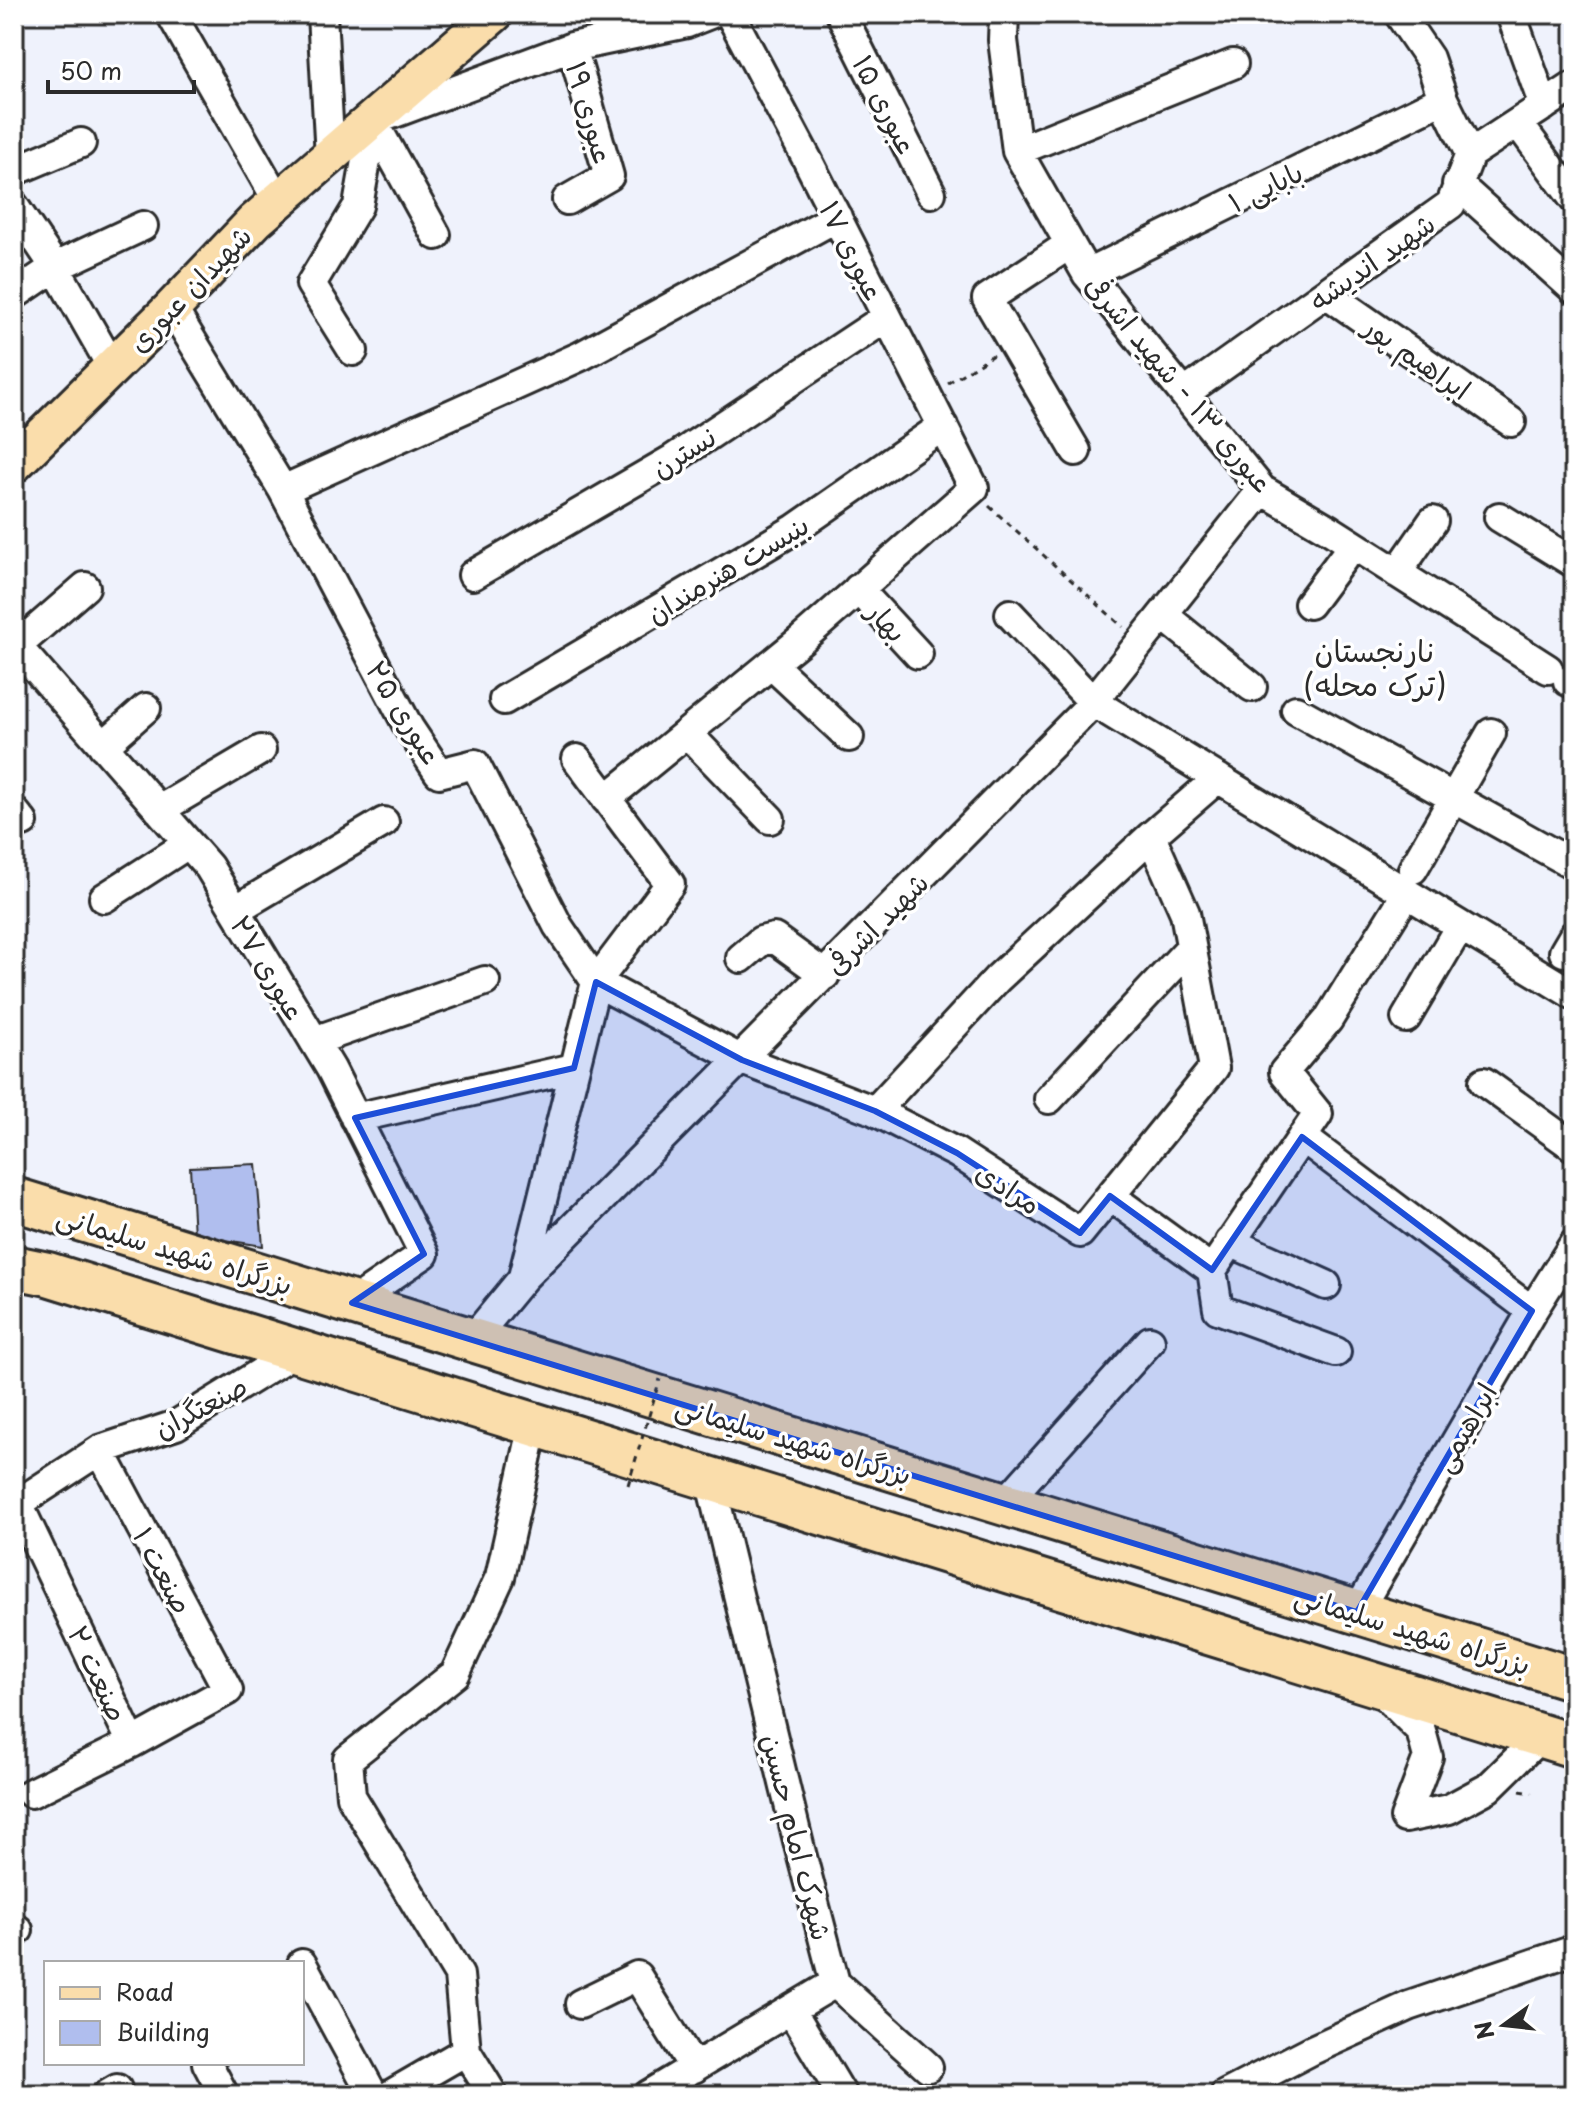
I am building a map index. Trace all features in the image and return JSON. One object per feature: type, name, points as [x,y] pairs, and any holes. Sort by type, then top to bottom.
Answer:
[{"type":"highway","name":"بزرگراه شهید سلیمانی","points":[[14,1199],[1574,1679]]},
{"type":"highway","points":[[25,1274],[296,1351],[1558,1741]]},
{"type":"main road","name":"شهیدان عبوری","points":[[14,464],[255,221],[494,14]]},
{"type":"main road","points":[[1521,1662],[1574,1659]]},
{"type":"street","points":[[171,14],[278,201]]},
{"type":"street","points":[[322,14],[330,157]]},
{"type":"street","name":"شهیدان عبوری","points":[[373,121],[640,24],[687,23],[710,14]]},
{"type":"street","name":"عبوری ۱۷","points":[[730,14],[974,488]]},
{"type":"street","name":"عبوری ۱۵","points":[[841,14],[931,193]]},
{"type":"street","name":"عبوری ۱۳ - شهید اشرفی","points":[[1004,14],[1003,40],[1017,151],[1087,274],[1262,490],[1563,678]]},
{"type":"street","points":[[1399,14],[1429,58],[1443,99],[1470,154],[1574,86]]},
{"type":"street","points":[[1511,14],[1544,106]]},
{"type":"street","points":[[462,41],[490,78]]},
{"type":"street","name":"عبوری ۱۹","points":[[567,200],[609,176],[572,47]]},
{"type":"street","points":[[1017,151],[1233,64]]},
{"type":"street","name":"بابایی ۱","points":[[1087,274],[1443,99]]},
{"type":"street","points":[[373,121],[436,235]]},
{"type":"street","points":[[353,351],[311,284],[358,206],[373,121]]},
{"type":"street","points":[[1518,123],[1574,199]]},
{"type":"street","points":[[14,171],[81,143]]},
{"type":"street","name":"شهید اندیشه","points":[[1185,393],[1451,204],[1470,154]]},
{"type":"street","points":[[1457,184],[1574,289]]},
{"type":"street","points":[[14,206],[55,267],[112,367]]},
{"type":"street","points":[[283,490],[581,356],[837,217]]},
{"type":"street","points":[[14,295],[55,267],[143,226]]},
{"type":"street","points":[[1070,244],[987,299],[1076,451]]},
{"type":"street","name":"ابراهیم پور","points":[[1326,293],[1511,422]]},
{"type":"street","name":"عبوری ۲۵","points":[[172,308],[283,490],[409,728],[439,773],[475,764],[558,926],[596,982]]},
{"type":"street","name":"نسترن","points":[[473,575],[673,459],[887,317]]},
{"type":"street","name":"بنبست هنرمندان","points":[[504,700],[795,529],[943,426]]},
{"type":"street","points":[[606,799],[771,664],[974,488]]},
{"type":"street","name":"شهید اشرفی","points":[[472,1340],[523,1278],[1093,702],[1262,490]]},
{"type":"street","points":[[1499,517],[1574,563]]},
{"type":"street","points":[[1397,573],[1433,521]]},
{"type":"street","points":[[1309,604],[1353,545]]},
{"type":"street","points":[[15,645],[85,587]]},
{"type":"street","name":"بهار","points":[[858,589],[918,654]]},
{"type":"street","points":[[1010,614],[1093,702],[1218,778],[1410,881],[1460,926],[1574,995]]},
{"type":"street","points":[[1163,615],[1252,687]]},
{"type":"street","name":"عبوری ۲۷","points":[[15,645],[209,867],[314,1041],[355,1118],[424,1254],[352,1303]]},
{"type":"street","points":[[771,664],[849,737]]},
{"type":"street","points":[[103,746],[146,708]]},
{"type":"street","points":[[1296,710],[1574,865]]},
{"type":"street","points":[[687,733],[770,819]]},
{"type":"street","points":[[1336,1352],[1218,1309],[1212,1270],[1318,1114],[1284,1072],[1328,1020],[1410,881],[1452,799],[1491,733]]},
{"type":"street","points":[[159,810],[261,750]]},
{"type":"street","points":[[523,1278],[596,982],[670,884],[577,759]]},
{"type":"street","points":[[875,1111],[997,979],[1218,778]]},
{"type":"street","points":[[235,910],[384,822]]},
{"type":"street","points":[[1049,1099],[1191,947],[1185,913],[1151,836]]},
{"type":"street","points":[[104,898],[188,844]]},
{"type":"street","points":[[1406,1018],[1460,926]]},
{"type":"street","points":[[741,958],[761,941],[774,938],[825,975]]},
{"type":"street","name":"مرادی","points":[[596,982],[742,1060],[875,1111],[957,1153],[1080,1233],[1214,1068],[1191,947]]},
{"type":"street","points":[[314,1041],[485,981]]},
{"type":"street","points":[[355,1118],[574,1068]]},
{"type":"street","points":[[1484,1082],[1574,1147]]},
{"type":"street","points":[[1302,1137],[1532,1311]]},
{"type":"street","points":[[1110,1196],[1212,1270]]},
{"type":"street","points":[[1230,1242],[1326,1285]]},
{"type":"street","name":"ابراهیمی","points":[[1357,1612],[1574,1244]]},
{"type":"street","points":[[1004,1504],[1150,1341]]},
{"type":"street","name":"صنعتگران","points":[[16,1505],[100,1450],[176,1425],[296,1351]]},
{"type":"street","points":[[493,2095],[466,2051],[459,1975],[351,1796],[348,1759],[455,1674],[500,1577],[534,1424]]},
{"type":"street","name":"صنعت ۱","points":[[100,1450],[228,1690]]},
{"type":"street","name":"شهرک امام حسین","points":[[710,1479],[835,1983]]},
{"type":"street","name":"صنعت ۲","points":[[16,1505],[132,1743],[228,1690]]},
{"type":"street","points":[[1368,1683],[1421,1731],[1428,1757],[1405,1818],[1449,1809],[1488,1788],[1558,1741]]},
{"type":"street","points":[[31,1793],[132,1743]]},
{"type":"street","points":[[1225,2095],[1312,2050],[1409,2006],[1574,1950]]},
{"type":"street","points":[[304,1968],[373,2095]]},
{"type":"street","points":[[580,2004],[637,1976],[694,2068]]},
{"type":"street","points":[[662,2091],[694,2068],[835,1983],[928,2067]]},
{"type":"street","points":[[791,2010],[842,2095]]},
{"type":"street","points":[[390,2095],[466,2051]]},
{"type":"street","points":[[208,2065],[224,2095]]},
{"type":"path","points":[[927,395],[1013,343]]},
{"type":"path","points":[[974,488],[979,498],[1140,643]]},
{"type":"path","points":[[628,1485],[660,1379]]},
{"type":"highlighted area","points":[[596,982],[742,1060],[875,1111],[957,1153],[1080,1233],[1110,1196],[1212,1270],[1302,1137],[1532,1311],[1357,1612],[352,1303],[424,1254],[355,1118],[574,1068]]},
{"type":"building","points":[[256,1164],[263,1246],[194,1235],[190,1167]]},
{"type":"district","name":"نارنجستان (ترک محله)","points":[[1375,666]]}]
